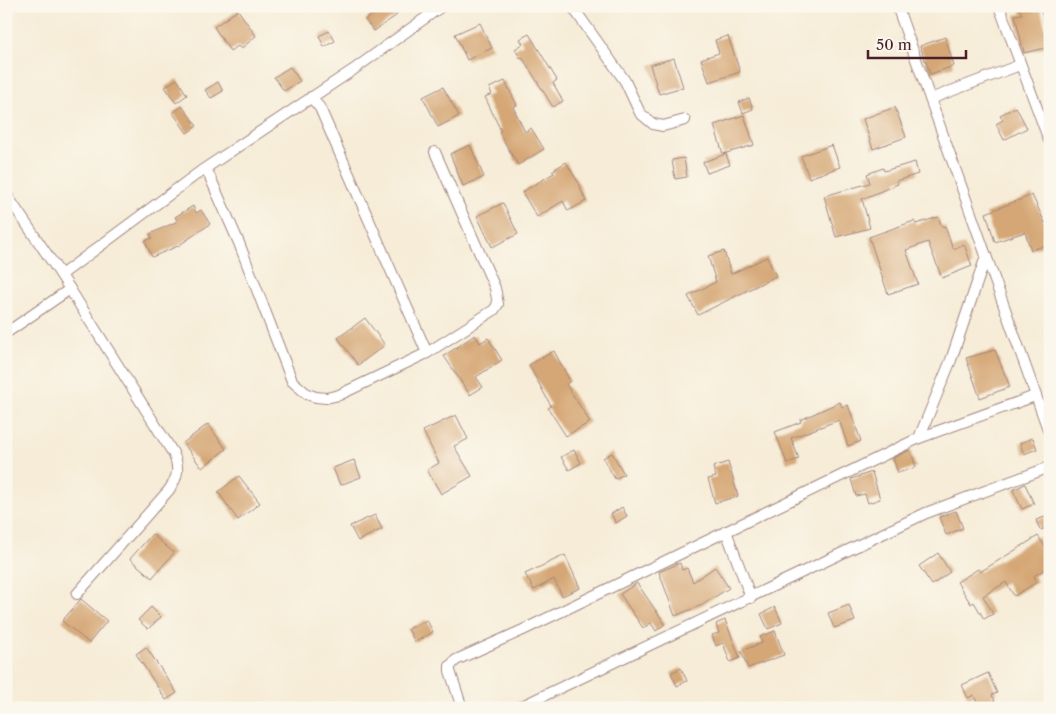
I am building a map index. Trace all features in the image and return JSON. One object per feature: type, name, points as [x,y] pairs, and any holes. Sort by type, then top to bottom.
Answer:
[{"type":"street","points":[[61,275],[206,168],[311,98],[442,6]]},
{"type":"street","points":[[572,6],[625,81],[640,114],[652,124],[664,126],[685,120]]},
{"type":"street","points":[[896,6],[1050,435]]},
{"type":"street","points":[[999,6],[1050,143]]},
{"type":"street","points":[[930,99],[1020,65]]},
{"type":"street","points":[[311,98],[320,108],[427,352]]},
{"type":"street","points":[[206,168],[239,243],[287,371],[298,387],[307,394],[326,398],[360,386],[427,352],[494,310],[498,304],[494,288],[436,152]]},
{"type":"street","points":[[6,194],[70,289],[173,453],[178,466],[175,481],[162,499],[77,594]]},
{"type":"street","points":[[920,438],[951,360],[986,256]]},
{"type":"street","points":[[6,333],[70,289]]},
{"type":"street","points":[[462,708],[450,671],[450,666],[456,660],[523,630],[920,438],[1035,396]]},
{"type":"street","points":[[518,708],[752,598],[926,513],[1050,467]]},
{"type":"street","points":[[726,531],[752,598]]},
{"type":"building","points":[[384,6],[391,6],[397,15],[374,31],[365,20]]},
{"type":"building","points":[[1018,6],[1040,6],[1050,47],[1024,53],[1015,15],[1022,14]]},
{"type":"building","points":[[238,10],[256,36],[241,49],[238,46],[230,51],[214,27]]},
{"type":"building","points":[[480,23],[492,48],[467,60],[455,34]]},
{"type":"building","points":[[329,31],[335,41],[324,47],[319,36]]},
{"type":"building","points":[[529,34],[557,80],[553,83],[563,101],[553,107],[515,49],[523,44],[520,39]]},
{"type":"building","points":[[728,36],[740,72],[709,82],[701,59],[719,53],[715,40]]},
{"type":"building","points":[[945,37],[954,66],[930,74],[920,46]]},
{"type":"building","points":[[674,58],[683,87],[659,94],[650,65]]},
{"type":"building","points":[[290,67],[300,81],[284,91],[274,77]]},
{"type":"building","points":[[177,79],[187,95],[176,103],[165,87]]},
{"type":"building","points":[[505,81],[517,105],[513,107],[525,132],[531,128],[544,149],[518,165],[499,132],[501,131],[485,97],[492,94],[489,88]]},
{"type":"building","points":[[218,82],[223,91],[211,98],[205,90]]},
{"type":"building","points":[[443,87],[459,116],[438,127],[423,97]]},
{"type":"building","points":[[749,98],[753,109],[743,113],[739,102]]},
{"type":"building","points":[[182,106],[197,126],[187,133],[173,113]]},
{"type":"building","points":[[895,107],[906,137],[873,149],[863,119]]},
{"type":"building","points":[[1016,107],[1027,128],[1004,140],[996,124],[1003,120],[1000,115]]},
{"type":"building","points":[[744,115],[754,145],[723,154],[714,125]]},
{"type":"building","points":[[470,145],[484,177],[463,186],[450,154]]},
{"type":"building","points":[[832,145],[840,167],[809,178],[801,156]]},
{"type":"building","points":[[726,154],[730,165],[707,173],[703,162]]},
{"type":"building","points":[[684,158],[687,177],[675,179],[672,160]]},
{"type":"building","points":[[566,162],[581,187],[586,201],[568,211],[563,201],[537,217],[522,192],[554,173],[552,171]]},
{"type":"building","points":[[915,162],[918,174],[896,181],[898,184],[862,199],[870,228],[836,237],[824,196],[870,183],[867,174],[883,168],[884,171]]},
{"type":"building","points":[[1032,195],[1045,223],[1050,222],[1050,244],[1031,250],[1025,232],[995,242],[986,213]]},
{"type":"building","points":[[503,203],[518,234],[492,247],[477,216]]},
{"type":"building","points":[[193,206],[196,213],[201,210],[210,224],[178,246],[152,257],[145,241],[152,238],[150,234],[178,221],[175,217]]},
{"type":"building","points":[[938,217],[942,227],[945,226],[953,249],[964,244],[972,266],[942,278],[928,242],[906,250],[918,284],[888,294],[869,237],[914,221],[916,224]]},
{"type":"building","points":[[724,251],[731,274],[767,257],[776,276],[698,315],[688,296],[716,282],[708,256]]},
{"type":"building","points":[[365,318],[385,345],[358,365],[338,338]]},
{"type":"building","points":[[475,335],[480,343],[488,338],[502,360],[476,377],[483,387],[470,395],[444,356]]},
{"type":"building","points":[[995,350],[1010,387],[980,398],[966,358]]},
{"type":"building","points":[[554,351],[570,381],[566,384],[590,422],[566,436],[548,408],[551,406],[529,365]]},
{"type":"building","points":[[840,402],[842,407],[848,405],[861,441],[848,446],[839,420],[791,438],[799,459],[787,463],[775,432],[801,422],[800,420]]},
{"type":"building","points":[[456,415],[468,439],[454,446],[472,476],[441,494],[427,470],[439,463],[423,431]]},
{"type":"building","points":[[208,424],[226,449],[202,468],[183,443]]},
{"type":"building","points":[[1033,438],[1037,449],[1024,454],[1020,443]]},
{"type":"building","points":[[574,450],[581,463],[569,470],[561,457]]},
{"type":"building","points":[[910,450],[916,467],[898,473],[893,458]]},
{"type":"building","points":[[612,453],[624,474],[615,479],[603,458]]},
{"type":"building","points":[[354,460],[361,477],[340,485],[333,468]]},
{"type":"building","points":[[728,462],[738,496],[715,503],[708,479],[716,477],[713,467]]},
{"type":"building","points":[[872,472],[880,499],[868,503],[865,494],[856,496],[851,479]]},
{"type":"building","points":[[239,476],[260,503],[238,520],[218,492]]},
{"type":"building","points":[[1025,484],[1034,504],[1022,509],[1013,490]]},
{"type":"building","points":[[622,507],[627,516],[616,523],[611,514]]},
{"type":"building","points":[[956,511],[963,528],[946,535],[939,517]]},
{"type":"building","points":[[375,515],[382,529],[358,541],[350,526]]},
{"type":"building","points":[[1045,517],[1049,527],[1040,530],[1036,520]]},
{"type":"building","points":[[152,534],[174,553],[152,578],[130,559]]},
{"type":"building","points":[[1038,536],[1050,555],[1050,566],[1034,576],[1037,582],[1014,596],[1006,582],[983,596],[993,614],[984,619],[974,602],[971,604],[957,582],[978,569],[980,572]]},
{"type":"building","points":[[938,553],[950,572],[932,585],[919,566]]},
{"type":"building","points":[[565,555],[580,588],[562,596],[554,579],[534,590],[525,574]]},
{"type":"building","points":[[680,563],[682,570],[687,568],[693,582],[715,567],[729,588],[702,605],[675,616],[659,572]]},
{"type":"building","points":[[637,583],[665,624],[656,631],[651,623],[643,628],[620,594]]},
{"type":"building","points":[[81,599],[107,621],[89,643],[62,621]]},
{"type":"building","points":[[849,605],[855,621],[834,628],[828,613]]},
{"type":"building","points":[[151,607],[161,617],[148,629],[138,620]]},
{"type":"building","points":[[775,607],[782,623],[768,629],[761,614]]},
{"type":"building","points":[[427,620],[433,632],[415,642],[408,629]]},
{"type":"building","points":[[725,620],[740,658],[730,662],[723,643],[716,646],[712,635],[719,633],[716,624]]},
{"type":"building","points":[[775,631],[784,655],[748,668],[741,651],[762,643],[760,637]]},
{"type":"building","points":[[146,647],[177,693],[166,700],[136,654]]},
{"type":"building","points":[[681,668],[687,681],[677,686],[671,673]]},
{"type":"building","points":[[988,673],[997,693],[992,695],[995,701],[979,708],[974,695],[968,698],[962,685]]}]
